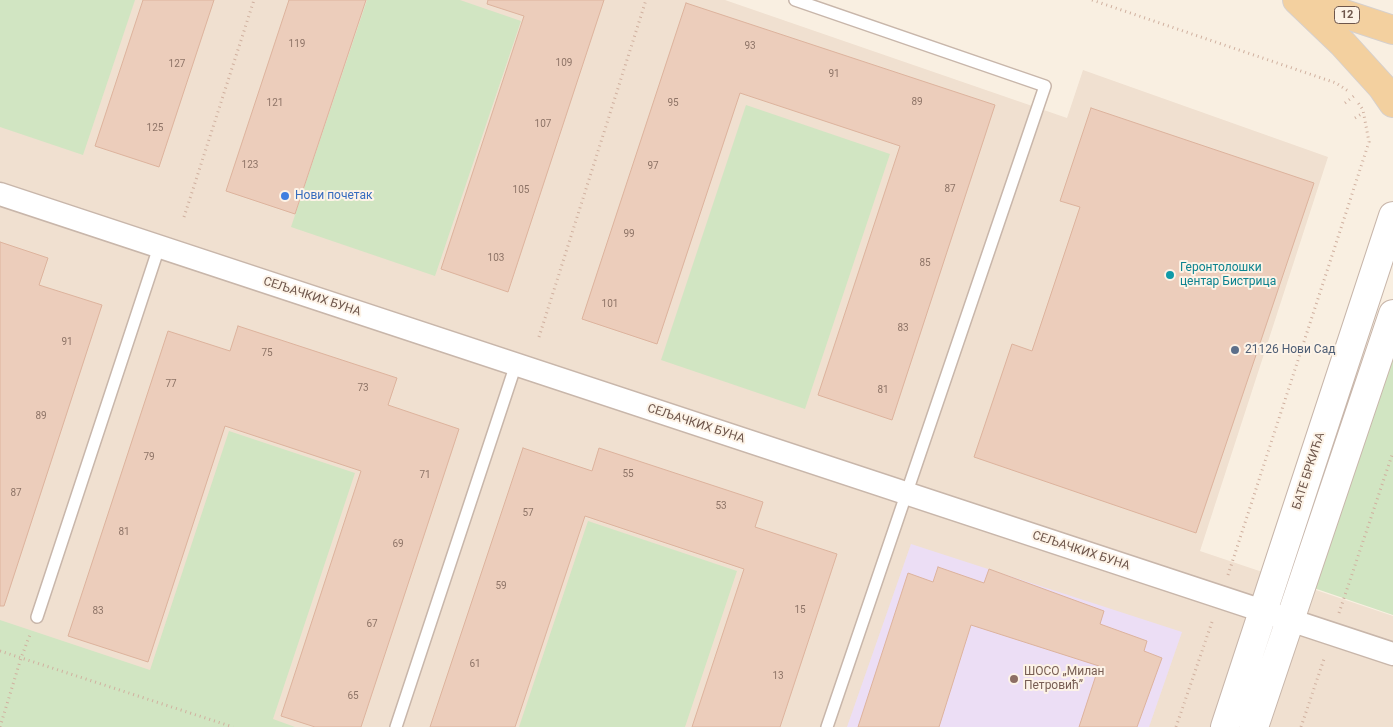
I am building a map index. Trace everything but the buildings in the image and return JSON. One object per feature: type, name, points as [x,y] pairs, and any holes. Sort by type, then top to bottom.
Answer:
[{"type":"main road","name":"12","points":[[1299,0],[1393,30]]},
{"type":"main road","points":[[1299,0],[1382,87],[1393,104]]},
{"type":"street","name":"СЕЉАЧКИХ БУНА","points":[[0,194],[1393,654]]},
{"type":"street","name":"БАТЕ БРКИЋА","points":[[1225,727],[1393,216]]},
{"type":"street","points":[[1254,727],[1393,314]]},
{"type":"lane","points":[[795,0],[1045,86],[827,727]]},
{"type":"lane","points":[[37,617],[159,246]]},
{"type":"lane","points":[[396,727],[516,364]]},
{"type":"path","points":[[184,217],[254,0]]},
{"type":"path","points":[[540,337],[646,0]]},
{"type":"path","points":[[1092,0],[1336,83],[1352,94],[1363,110],[1369,142],[1176,727]]},
{"type":"path","points":[[1301,727],[1393,452]]},
{"type":"path","points":[[0,727],[21,658],[37,617]]},
{"type":"path","points":[[0,651],[233,727]]},
{"type":"shaded area","points":[[0,0],[725,0],[1067,118],[1083,70],[1328,157],[1200,551],[1393,616],[1393,727],[0,727]]},
{"type":"shaded area","name":"ШОСО „Милан Петровић”","points":[[911,544],[1182,632],[1149,727],[847,727]]},
{"type":"green space","points":[[0,0],[135,0],[83,155],[0,127]]},
{"type":"green space","points":[[367,0],[460,0],[521,21],[435,276],[291,227]]},
{"type":"green space","points":[[746,105],[890,154],[805,409],[661,360]]},
{"type":"green space","points":[[1393,336],[1393,615],[1308,586]]},
{"type":"green space","points":[[229,431],[355,473],[273,719],[295,727],[0,727],[0,620],[150,670]]},
{"type":"green space","points":[[588,521],[737,571],[685,727],[519,727]]},
{"type":"place","name":"Нови почетак","points":[[285,196]]},
{"type":"place","name":"Геронтолошки центар Бистрица","points":[[1170,275]]},
{"type":"place","name":"21126 Нови Сад","points":[[1235,350]]},
{"type":"place","name":"ШОСО „Милан Петровић”","points":[[1014,679]]}]
